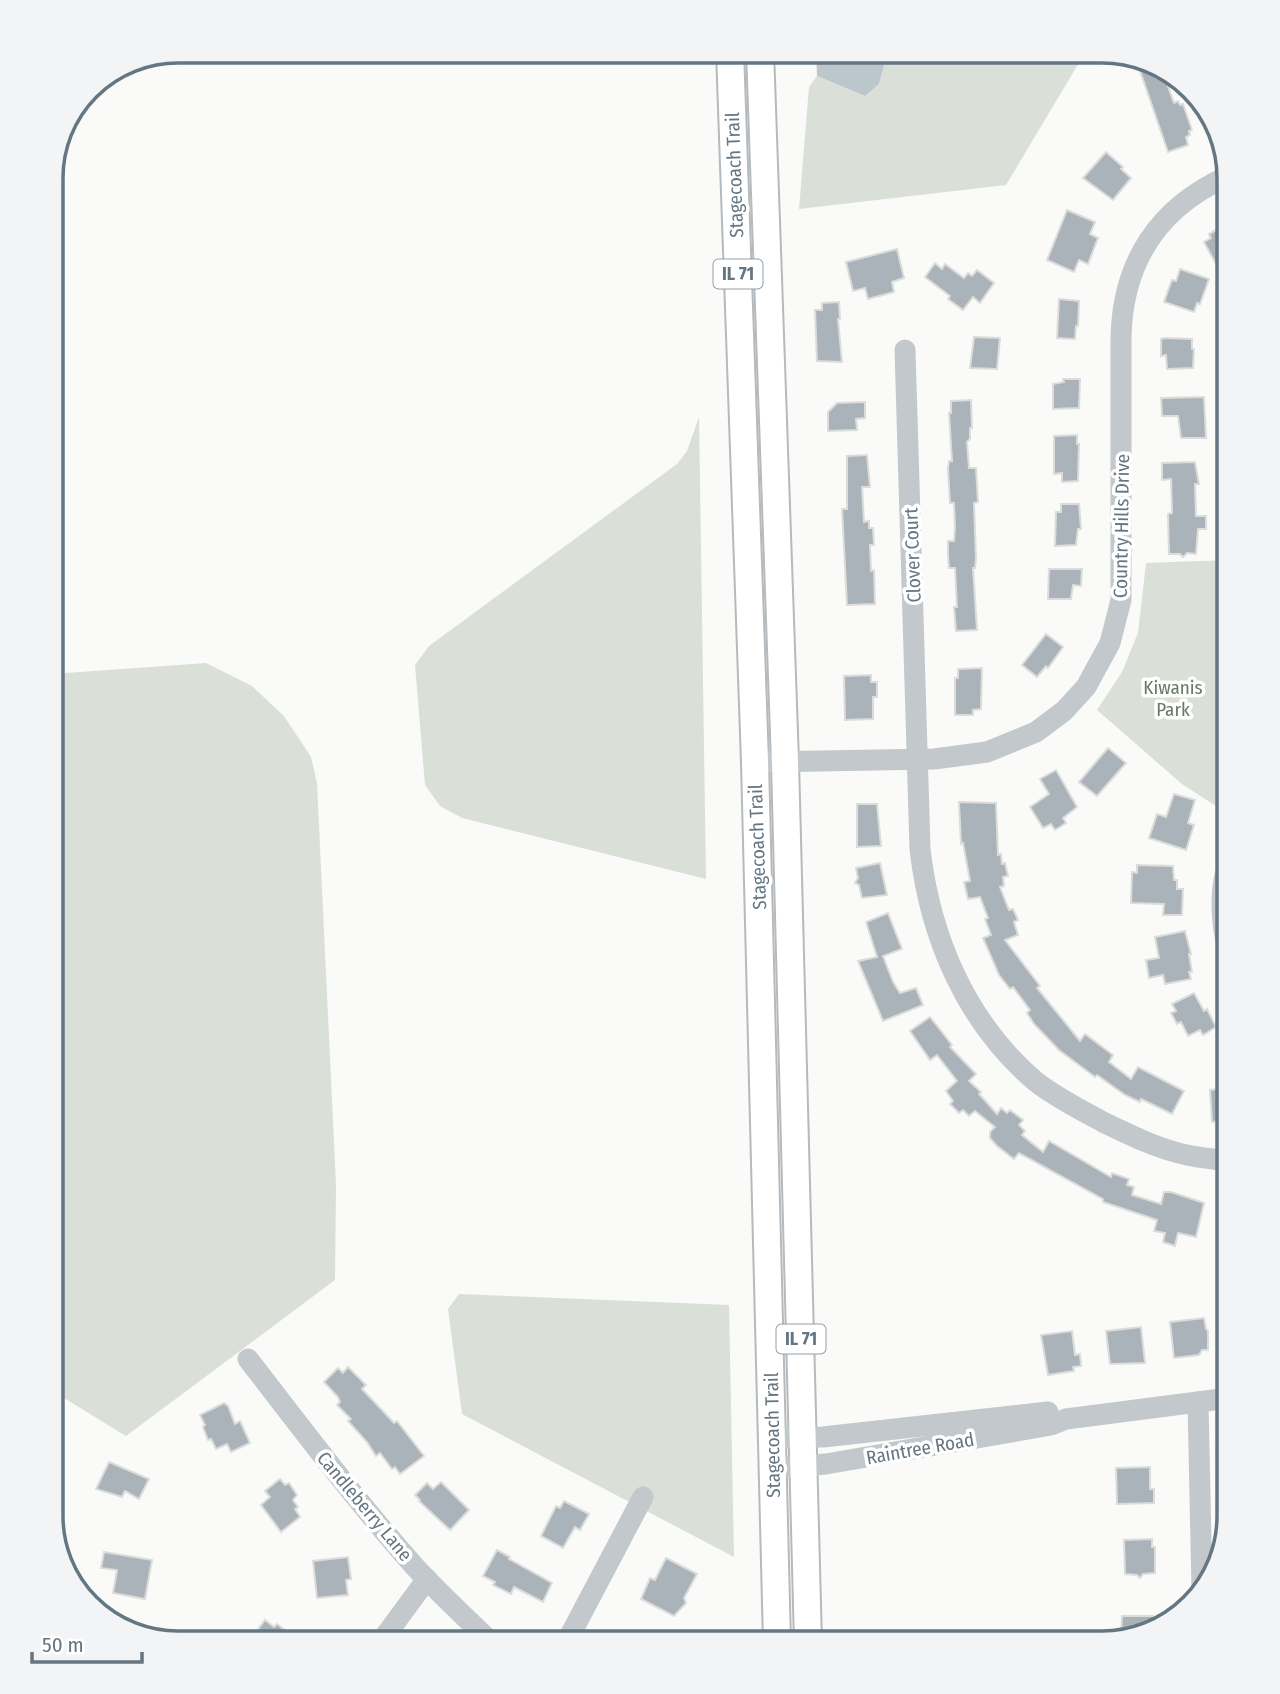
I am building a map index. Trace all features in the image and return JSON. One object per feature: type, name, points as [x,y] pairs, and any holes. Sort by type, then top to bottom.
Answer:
[{"type":"main road","name":"Stagecoach Trail","points":[[730,63],[755,762],[777,1631]]},
{"type":"main road","name":"Stagecoach Trail","points":[[760,63],[785,762],[808,1631]]},
{"type":"street","name":"Country Hills Drive","points":[[755,762],[954,758],[987,752],[1036,732],[1086,687],[1104,658],[1117,621],[1122,583],[1121,320],[1127,286],[1139,257],[1160,225],[1192,196],[1217,181]]},
{"type":"street","name":"Clover Court","points":[[905,350],[920,849],[923,878],[933,921],[946,957],[963,993],[992,1035],[1017,1065],[1038,1083],[1086,1113],[1139,1140],[1186,1155],[1217,1159]]},
{"type":"street","name":"Candleberry Lane","points":[[248,1359],[349,1490],[427,1579],[480,1631]]},
{"type":"street","name":"Raintree Road","points":[[773,1468],[804,1467],[1051,1425],[1066,1419],[1217,1400]]},
{"type":"street","points":[[1198,1402],[1202,1574]]},
{"type":"street","name":"Raintree Road","points":[[772,1438],[823,1437],[1052,1412],[1066,1419]]},
{"type":"street","points":[[572,1631],[643,1497]]},
{"type":"street","points":[[389,1631],[427,1579]]},
{"type":"green space","points":[[885,63],[1079,63],[1006,185],[799,209],[809,87],[817,76],[865,96],[879,84]]},
{"type":"green space","points":[[699,417],[706,879],[462,818],[440,806],[425,785],[415,665],[429,646],[677,464],[687,451]]},
{"type":"green space","name":"Kiwanis Park","points":[[1217,560],[1217,807],[1182,784],[1097,710],[1122,672],[1138,633],[1146,563]]},
{"type":"green space","points":[[206,663],[252,686],[284,716],[311,757],[317,783],[336,1185],[335,1280],[126,1436],[63,1397],[63,674]]},
{"type":"green space","points":[[459,1294],[729,1305],[734,1557],[462,1414],[448,1309]]},
{"type":"shaded area","points":[[816,63],[885,63],[879,84],[865,96],[817,76]]},
{"type":"building","points":[[1140,70],[1167,84],[1174,103],[1178,101],[1180,105],[1183,104],[1192,130],[1186,137],[1188,145],[1168,152]]},
{"type":"building","points":[[1106,152],[1131,178],[1113,200],[1083,178]]},
{"type":"building","points":[[1067,210],[1095,222],[1090,234],[1098,238],[1088,264],[1079,260],[1074,272],[1047,260]]},
{"type":"building","points":[[1217,230],[1216,264],[1204,242],[1211,238],[1209,234]]},
{"type":"building","points":[[897,249],[904,278],[892,282],[894,292],[868,299],[865,288],[853,291],[846,262]]},
{"type":"building","points":[[935,263],[942,269],[945,264],[964,278],[968,273],[972,276],[977,270],[994,283],[980,303],[973,297],[963,310],[925,277]]},
{"type":"building","points":[[1180,269],[1209,279],[1200,304],[1197,303],[1194,312],[1164,302],[1172,280],[1176,281]]},
{"type":"building","points":[[1059,299],[1079,301],[1075,339],[1057,338]]},
{"type":"building","points":[[839,302],[842,362],[817,361],[815,310],[822,310],[822,303]]},
{"type":"building","points":[[974,337],[1000,338],[997,369],[970,368]]},
{"type":"building","points":[[1161,339],[1192,339],[1193,368],[1167,369],[1166,355],[1161,356]]},
{"type":"building","points":[[1063,379],[1080,379],[1079,408],[1053,409],[1053,384],[1064,382]]},
{"type":"building","points":[[1204,397],[1206,438],[1181,438],[1178,416],[1162,416],[1161,398]]},
{"type":"building","points":[[971,400],[972,428],[967,442],[969,468],[976,468],[978,502],[974,503],[976,559],[973,568],[977,630],[956,631],[955,568],[949,568],[948,555],[948,541],[954,541],[955,527],[948,469],[949,461],[952,461],[949,413],[951,401]]},
{"type":"building","points":[[865,402],[865,418],[856,419],[857,430],[828,431],[828,412],[837,403]]},
{"type":"building","points":[[1077,435],[1078,481],[1062,482],[1062,473],[1054,474],[1054,436]]},
{"type":"building","points":[[867,455],[870,487],[862,487],[864,522],[869,521],[869,528],[873,528],[874,545],[870,545],[875,604],[847,605],[842,509],[847,509],[847,456]]},
{"type":"building","points":[[1195,462],[1199,484],[1195,484],[1196,516],[1206,516],[1206,529],[1198,529],[1196,554],[1187,553],[1183,557],[1180,554],[1169,554],[1171,479],[1162,480],[1162,463]]},
{"type":"building","points":[[1061,504],[1079,504],[1081,529],[1078,529],[1076,545],[1055,546],[1056,512],[1061,512]]},
{"type":"building","points":[[1049,569],[1082,569],[1081,586],[1073,585],[1071,599],[1048,599]]},
{"type":"building","points":[[1046,634],[1063,647],[1048,668],[1046,666],[1037,677],[1022,665]]},
{"type":"building","points":[[982,668],[981,709],[973,710],[973,715],[955,715],[955,678],[958,678],[958,669]]},
{"type":"building","points":[[871,675],[871,682],[877,682],[877,697],[873,697],[873,719],[845,720],[844,676]]},
{"type":"building","points":[[1108,748],[1126,763],[1097,796],[1079,782]]},
{"type":"building","points":[[1056,770],[1077,807],[1063,818],[1066,823],[1055,830],[1051,824],[1043,828],[1030,807],[1049,794],[1040,779]]},
{"type":"building","points":[[1174,794],[1195,800],[1188,823],[1194,825],[1186,850],[1149,838],[1157,814],[1166,817]]},
{"type":"building","points":[[959,802],[996,803],[998,855],[1001,854],[1008,876],[1003,877],[1004,886],[1000,887],[1009,910],[1013,909],[1018,920],[1014,922],[1018,935],[1005,940],[1040,986],[1037,988],[1080,1041],[1085,1034],[1113,1055],[1109,1062],[1131,1079],[1138,1067],[1184,1091],[1172,1114],[1141,1099],[1140,1102],[1125,1095],[1059,1050],[1034,1024],[1027,1013],[1030,1010],[1013,987],[1010,989],[999,975],[983,938],[991,935],[985,919],[988,918],[980,897],[968,899],[964,882],[970,881],[963,843],[961,844]]},
{"type":"building","points":[[857,804],[877,804],[881,846],[857,847]]},
{"type":"building","points":[[880,863],[887,895],[862,898],[859,885],[855,883],[858,878],[856,868]]},
{"type":"building","points":[[1137,865],[1173,866],[1177,889],[1183,889],[1182,915],[1163,915],[1164,904],[1131,903],[1132,872],[1137,873]]},
{"type":"building","points":[[888,913],[902,949],[883,956],[900,993],[916,988],[923,1005],[883,1021],[858,961],[877,957],[866,922]]},
{"type":"building","points":[[1185,931],[1191,954],[1191,979],[1165,984],[1163,975],[1149,978],[1146,960],[1159,958],[1155,937]]},
{"type":"building","points":[[1194,993],[1204,1011],[1207,1009],[1216,1027],[1203,1035],[1200,1030],[1188,1036],[1181,1022],[1177,1024],[1171,1013],[1176,1011],[1172,1004]]},
{"type":"building","points":[[930,1017],[952,1045],[950,1047],[976,1074],[969,1081],[997,1114],[1001,1108],[1007,1113],[1010,1110],[1023,1120],[1019,1125],[1025,1131],[1022,1135],[1043,1152],[1049,1141],[1111,1177],[1112,1173],[1129,1179],[1127,1185],[1134,1187],[1132,1195],[1161,1204],[1164,1192],[1171,1192],[1204,1203],[1196,1237],[1178,1233],[1175,1246],[1163,1242],[1165,1233],[1154,1231],[1157,1220],[1103,1202],[1103,1199],[1019,1153],[1014,1159],[997,1146],[990,1138],[990,1132],[995,1127],[975,1111],[969,1116],[963,1110],[959,1113],[950,1104],[953,1101],[946,1091],[957,1081],[937,1055],[930,1060],[910,1031]]},
{"type":"building","points":[[1217,1089],[1217,1121],[1212,1122],[1210,1090]]},
{"type":"building","points":[[1204,1318],[1208,1331],[1208,1350],[1202,1350],[1199,1355],[1174,1358],[1170,1322]]},
{"type":"building","points":[[1141,1327],[1145,1363],[1110,1364],[1106,1331]]},
{"type":"building","points":[[1072,1331],[1075,1355],[1080,1354],[1081,1366],[1073,1367],[1074,1371],[1048,1375],[1041,1335]]},
{"type":"building","points":[[348,1367],[366,1385],[362,1389],[394,1423],[397,1421],[424,1456],[400,1474],[395,1467],[392,1469],[380,1453],[376,1456],[348,1421],[351,1419],[337,1405],[340,1402],[338,1397],[324,1382],[338,1368],[343,1373]]},
{"type":"building","points":[[224,1403],[228,1406],[235,1424],[240,1421],[250,1443],[231,1452],[227,1444],[216,1449],[211,1439],[208,1440],[200,1415]]},
{"type":"building","points":[[109,1462],[149,1479],[139,1499],[125,1491],[122,1497],[96,1489]]},
{"type":"building","points":[[1150,1467],[1150,1489],[1154,1489],[1154,1503],[1117,1504],[1116,1468]]},
{"type":"building","points":[[280,1479],[285,1485],[289,1483],[297,1495],[293,1500],[300,1517],[281,1532],[261,1505],[270,1497],[265,1491]]},
{"type":"building","points":[[441,1482],[469,1510],[450,1530],[415,1495],[427,1483],[433,1489]]},
{"type":"building","points":[[564,1501],[589,1514],[580,1530],[575,1527],[563,1548],[541,1536],[556,1506],[560,1508]]},
{"type":"building","points":[[1152,1539],[1152,1547],[1155,1547],[1155,1573],[1143,1574],[1140,1578],[1137,1575],[1125,1574],[1124,1540]]},
{"type":"building","points":[[497,1550],[552,1583],[543,1602],[514,1587],[511,1594],[493,1585],[495,1582],[483,1576]]},
{"type":"building","points":[[104,1552],[152,1560],[145,1599],[113,1593],[117,1570],[101,1568]]},
{"type":"building","points":[[348,1557],[351,1579],[346,1580],[348,1595],[317,1598],[313,1561]]},
{"type":"building","points":[[666,1558],[697,1574],[684,1598],[686,1603],[674,1616],[641,1599],[650,1578],[655,1580]]},
{"type":"building","points":[[1122,1616],[1153,1616],[1146,1622],[1121,1629]]},
{"type":"building","points":[[265,1620],[286,1631],[257,1631]]}]
